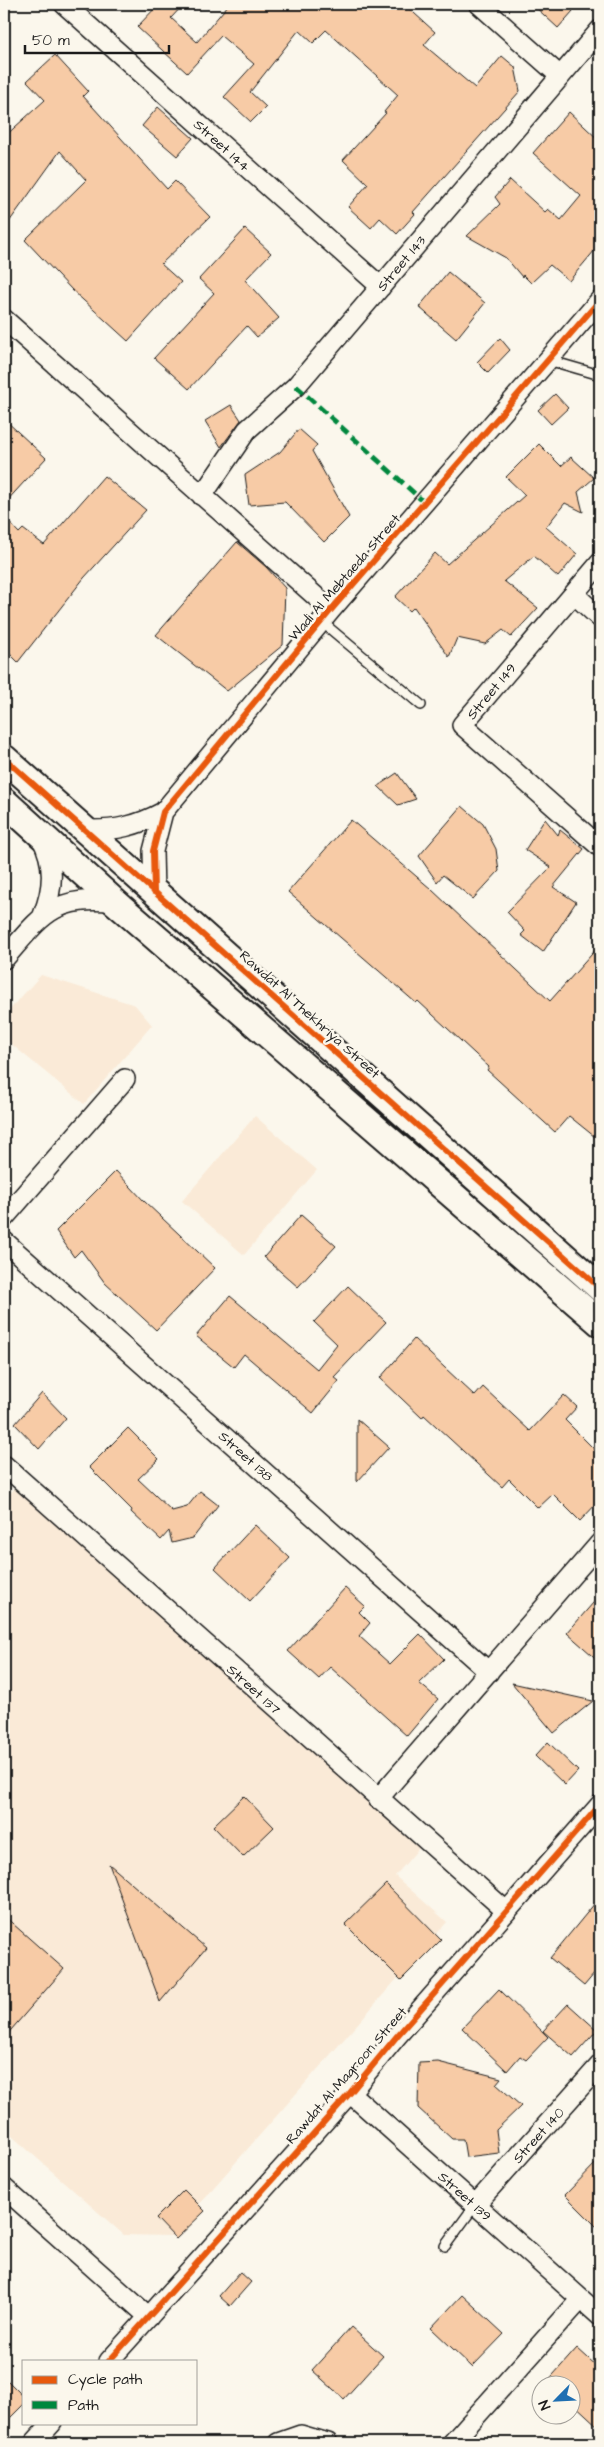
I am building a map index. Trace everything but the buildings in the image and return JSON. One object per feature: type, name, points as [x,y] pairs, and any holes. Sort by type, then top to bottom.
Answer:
[{"type":"street","name":"Street 144","points":[[64,4],[380,287]]},
{"type":"street","points":[[479,4],[560,76]]},
{"type":"street","name":"Street 143","points":[[202,496],[247,430],[296,386],[600,30]]},
{"type":"street","name":"Wadi Al Mebtaeda Street","points":[[85,830],[106,831],[126,828],[145,822],[163,812],[326,616],[600,300]]},
{"type":"street","points":[[4,319],[202,496],[326,616]]},
{"type":"street","name":"Street 149","points":[[600,563],[462,725],[600,847]]},
{"type":"street","points":[[574,594],[600,618]]},
{"type":"street","name":"Rawdat Al Thekhriya Street","points":[[4,758],[600,1288]]},
{"type":"street","points":[[4,801],[115,902],[600,1323]]},
{"type":"street","name":"Wadi Al Mebtaeda Street","points":[[154,892],[153,851],[163,812]]},
{"type":"street","points":[[38,831],[48,851],[53,872],[51,894],[43,915]]},
{"type":"street","points":[[4,959],[43,915],[60,906],[78,901],[115,902]]},
{"type":"street","points":[[4,1218],[125,1079]]},
{"type":"street","name":"Street 138","points":[[4,1240],[488,1672]]},
{"type":"street","name":"Street 137","points":[[4,1465],[506,1911]]},
{"type":"street","points":[[378,1799],[600,1544]]},
{"type":"street","name":"Rawdat Al Magroon Street","points":[[110,2360],[350,2093],[396,2036],[600,1805]]},
{"type":"street","name":"Street 140","points":[[475,2205],[600,2065]]},
{"type":"street","name":"Street 139","points":[[350,2093],[600,2316]]},
{"type":"street","points":[[4,2188],[149,2318]]},
{"type":"street","points":[[452,2443],[581,2300]]},
{"type":"street","points":[[34,2443],[51,2424]]},
{"type":"street","points":[[278,2443],[301,2436],[328,2443]]},
{"type":"lane","points":[[548,360],[600,375]]},
{"type":"lane","points":[[326,616],[421,705]]},
{"type":"lane","points":[[445,2246],[475,2205]]},
{"type":"shaded area","points":[[41,975],[135,1005],[152,1025],[84,1104],[4,1038],[4,1016]]},
{"type":"shaded area","points":[[255,1116],[317,1170],[244,1255],[182,1201]]},
{"type":"shaded area","points":[[15,1488],[420,1847],[395,1876],[447,1922],[171,2236],[124,2235],[4,2129],[4,1501]]},
{"type":"marked path","points":[[296,386],[425,503]]},
{"type":"cycle path","points":[[154,892],[153,851],[163,812],[331,610],[600,300]]},
{"type":"cycle path","points":[[4,758],[600,1288]]},
{"type":"cycle path","points":[[110,2360],[350,2093],[397,2036],[600,1805]]}]
